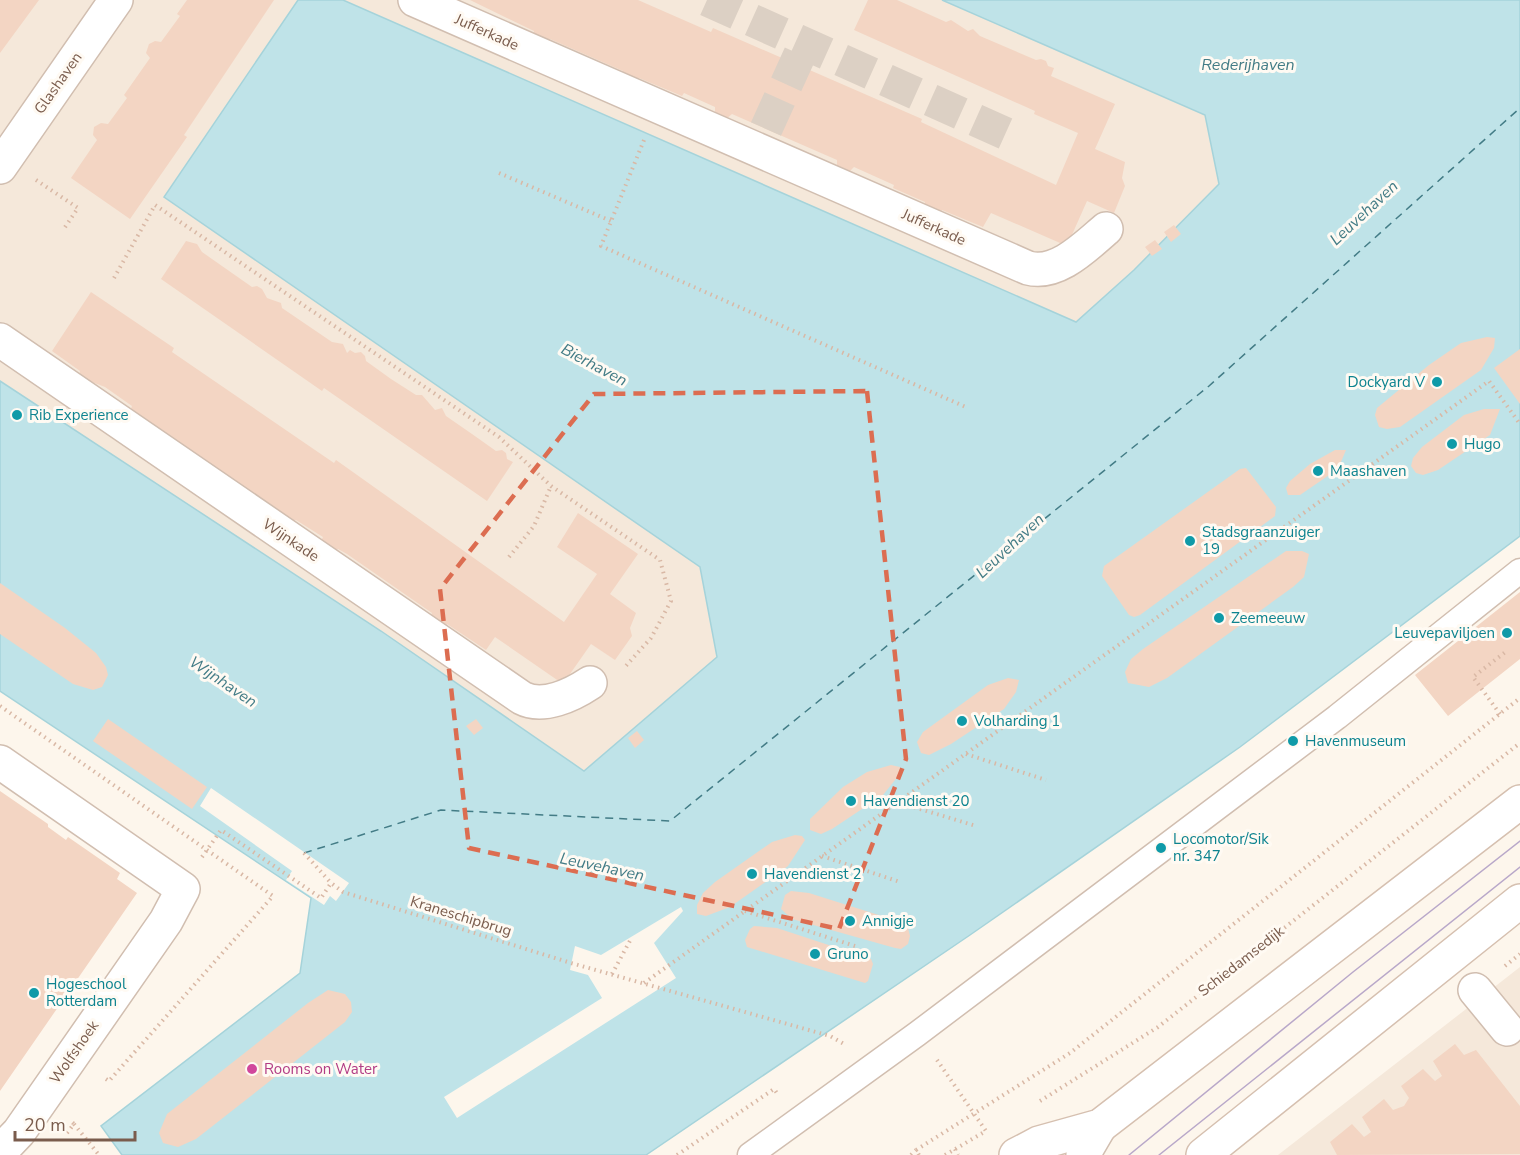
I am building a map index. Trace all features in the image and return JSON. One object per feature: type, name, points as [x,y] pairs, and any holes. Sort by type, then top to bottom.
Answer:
[{"type":"street","name":"Glashaven","points":[[3,163],[116,0]]},
{"type":"street","name":"Jufferkade","points":[[415,0],[658,106],[761,139],[1035,270],[1062,263],[1107,229]]},
{"type":"street","name":"Wijnkade","points":[[0,340],[522,698],[532,703],[546,702],[590,683]]},
{"type":"street","name":"Wolfshoek","points":[[0,762],[183,889],[166,921],[19,1132],[0,1152]]},
{"type":"street","points":[[1083,1155],[1100,1126],[1520,801]]},
{"type":"street","points":[[1203,1155],[1520,901]]},
{"type":"street","points":[[1475,990],[1507,1029]]},
{"type":"street","points":[[1016,1155],[1050,1139],[1100,1126]]},
{"type":"lane","points":[[750,1155],[917,1034],[1337,717],[1520,571]]},
{"type":"path","points":[[658,106],[601,246],[968,408]]},
{"type":"path","points":[[3,163],[78,208],[63,230]]},
{"type":"path","points":[[499,173],[611,221]]},
{"type":"path","points":[[114,278],[155,204],[499,437],[551,486],[660,560],[671,601],[651,638],[622,670],[590,683]]},
{"type":"path","points":[[644,983],[1489,381],[1520,424]]},
{"type":"path","points":[[509,557],[534,526],[551,486]]},
{"type":"path","points":[[1500,714],[1473,677],[1508,650]]},
{"type":"path","points":[[911,1155],[1070,1053],[1520,698]]},
{"type":"path","points":[[0,706],[273,896],[109,1081],[96,1072]]},
{"type":"path","name":"Schiedamsedijk","points":[[1035,1104],[1158,1028],[1520,743]]},
{"type":"path","points":[[965,754],[1046,780]]},
{"type":"path","points":[[897,802],[976,826]]},
{"type":"path","points":[[207,850],[221,830],[321,898],[330,883]]},
{"type":"path","name":"Kraneschipbrug","points":[[304,853],[330,883],[343,892],[571,963],[830,1036]]},
{"type":"path","points":[[822,856],[900,882]]},
{"type":"path","points":[[745,911],[855,946]]},
{"type":"path","points":[[612,975],[632,937]]},
{"type":"path","points":[[941,1066],[986,1131]]},
{"type":"path","points":[[74,1124],[99,1155]]},
{"type":"path","points":[[945,1155],[996,1125]]},
{"type":"path","points":[[955,1149],[958,1155]]},
{"type":"highlighted area","points":[[867,391],[906,759],[839,929],[469,848],[440,589],[594,394]]},
{"type":"shaded area","points":[[0,0],[1500,0],[647,798],[0,561]]},
{"type":"shaded area","points":[[1520,967],[1520,1155],[1278,1155],[1470,1006]]},
{"type":"water","points":[[298,0],[343,0],[1076,322],[1134,270],[1219,184],[1205,115],[942,0],[1520,0],[1520,536],[1240,747],[970,935],[646,1155],[122,1155],[101,1126],[300,973],[311,898],[0,691],[0,381],[381,631],[584,771],[717,657],[700,567],[164,197]]},
{"type":"pier","points":[[211,788],[349,883],[336,901],[330,896],[324,905],[286,880],[292,871],[200,806]]},
{"type":"pier","points":[[681,907],[683,911],[654,943],[676,978],[457,1118],[444,1097],[602,998],[588,975],[570,970],[575,946],[601,955]]},
{"type":"building","points":[[0,0],[39,0],[0,53]]},
{"type":"building","points":[[187,0],[274,0],[184,135],[187,137],[130,219],[71,178],[97,140],[93,135],[94,127],[101,123],[108,124],[127,98],[124,95],[150,58],[146,53],[149,44],[155,41],[161,42],[180,16],[177,14]]},
{"type":"building","points":[[470,0],[638,0],[711,32],[713,28],[922,119],[921,122],[1056,185],[1078,133],[1034,114],[1035,111],[854,30],[868,0],[897,0],[946,22],[951,20],[968,31],[973,29],[980,36],[1036,60],[1046,61],[1048,66],[1054,68],[1051,76],[1115,104],[1095,149],[1125,162],[1122,178],[1125,186],[1114,213],[1087,201],[1067,246],[991,213],[983,227],[942,210],[940,213],[924,207],[925,202],[893,188],[894,185],[854,167],[849,172],[837,167],[837,160],[732,114],[726,119],[715,114],[715,107],[684,93],[682,96],[639,78],[637,81],[621,75],[623,71],[550,39],[549,41],[533,37],[534,31]]},
{"type":"building","points":[[1174,225],[1181,234],[1171,242],[1164,232]]},
{"type":"building","points":[[1155,240],[1162,249],[1152,256],[1145,247]]},
{"type":"building","points":[[186,241],[197,244],[202,252],[252,287],[257,286],[262,289],[267,298],[281,303],[282,308],[332,342],[343,344],[347,353],[350,350],[355,353],[361,352],[366,361],[416,395],[422,395],[435,410],[442,408],[446,416],[496,451],[502,450],[506,453],[507,459],[513,462],[487,501],[324,388],[322,391],[161,279]]},
{"type":"building","points":[[91,292],[174,348],[172,352],[334,463],[336,460],[564,622],[597,574],[557,547],[578,513],[638,554],[610,594],[636,613],[630,628],[632,636],[615,660],[591,644],[563,684],[495,637],[486,650],[447,624],[445,626],[431,616],[432,613],[347,554],[338,549],[334,552],[321,541],[323,537],[296,520],[293,521],[254,495],[237,490],[239,484],[158,430],[131,409],[132,406],[105,387],[79,377],[80,371],[52,351]]},
{"type":"building","name":"Dockyard V","points":[[1487,337],[1495,338],[1494,348],[1481,370],[1400,427],[1387,429],[1379,427],[1375,415],[1377,408],[1429,365],[1461,343]]},
{"type":"building","points":[[1520,349],[1520,404],[1494,368]]},
{"type":"building","name":"Hugo","points":[[1484,409],[1500,409],[1490,435],[1438,470],[1423,475],[1416,473],[1411,466],[1413,458],[1422,447],[1464,415]]},
{"type":"building","name":"Maashaven","points":[[1335,450],[1346,450],[1338,469],[1300,495],[1288,495],[1286,488],[1290,481],[1310,464]]},
{"type":"building","name":"Stadsgraanzuiger 19","points":[[1246,468],[1276,507],[1275,516],[1140,615],[1134,617],[1129,615],[1102,576],[1104,566],[1240,469]]},
{"type":"building","name":"Zeemeeuw","points":[[1286,551],[1302,551],[1309,554],[1304,577],[1293,587],[1167,678],[1149,687],[1128,683],[1125,672],[1131,659]]},
{"type":"building","points":[[0,583],[65,628],[96,653],[106,667],[108,675],[102,687],[93,690],[73,684],[0,634]]},
{"type":"building","points":[[1520,592],[1520,659],[1448,716],[1415,675]]},
{"type":"building","name":"Volharding 1","points":[[1008,678],[1019,680],[1016,692],[1004,709],[951,744],[929,755],[921,753],[917,742],[923,732],[988,685]]},
{"type":"building","points":[[108,719],[207,787],[192,809],[93,741]]},
{"type":"building","points":[[476,719],[483,728],[474,735],[466,726]]},
{"type":"building","points":[[637,731],[644,740],[635,748],[628,738]]},
{"type":"building","name":"Havendienst 20","points":[[891,765],[900,767],[899,775],[883,795],[832,829],[821,834],[810,830],[810,819],[843,787],[867,772]]},
{"type":"building","name":"Hogeschool Rotterdam","points":[[0,791],[48,824],[48,827],[66,840],[68,837],[120,873],[117,879],[137,893],[0,1091]]},
{"type":"building","name":"Havendienst 2","points":[[795,835],[802,836],[805,840],[788,866],[730,907],[706,916],[697,914],[697,905],[703,893],[715,882],[772,842]]},
{"type":"building","name":"Annigje","points":[[791,891],[809,893],[907,924],[910,936],[908,944],[901,949],[895,948],[792,919],[781,909],[785,895]]},
{"type":"building","name":"Gruno","points":[[754,926],[777,928],[871,959],[873,964],[868,981],[865,983],[747,947],[745,940]]},
{"type":"building","points":[[328,990],[345,994],[351,1002],[352,1012],[345,1022],[196,1139],[178,1147],[163,1143],[159,1133],[167,1114],[308,1003]]},
{"type":"building","points":[[1455,1044],[1464,1055],[1476,1050],[1520,1106],[1520,1154],[1337,1155],[1330,1142],[1352,1124],[1364,1137],[1371,1132],[1362,1117],[1384,1099],[1393,1110],[1404,1106],[1409,1098],[1401,1086],[1423,1069],[1435,1081],[1442,1076],[1433,1061]]},
{"type":"ferry route","points":[[304,853],[441,810],[670,821],[1209,386],[1520,108]]},
{"type":"tunnel","points":[[707,0],[1020,140]]},
{"type":"tunnel","points":[[766,129],[805,43]]},
{"type":"tram line","points":[[1129,1155],[1353,972],[1520,841]]},
{"type":"tram line","points":[[1159,1155],[1520,867]]},
{"type":"place","name":"Dockyard V","points":[[1437,382]]},
{"type":"place","name":"Rib Experience","points":[[17,415]]},
{"type":"place","name":"Hugo","points":[[1452,444]]},
{"type":"place","name":"Maashaven","points":[[1318,471]]},
{"type":"place","name":"Stadsgraanzuiger 19","points":[[1190,541]]},
{"type":"place","name":"Zeemeeuw","points":[[1219,618]]},
{"type":"place","name":"Leuvepaviljoen","points":[[1507,633]]},
{"type":"place","name":"Volharding 1","points":[[962,721]]},
{"type":"place","name":"Havenmuseum","points":[[1293,741]]},
{"type":"place","name":"Havendienst 20","points":[[851,801]]},
{"type":"place","name":"Locomotor/Sik nr. 347","points":[[1161,848]]},
{"type":"place","name":"Havendienst 2","points":[[752,874]]},
{"type":"place","name":"Annigje","points":[[850,921]]},
{"type":"place","name":"Gruno","points":[[815,954]]},
{"type":"place","name":"Hogeschool Rotterdam","points":[[34,993]]},
{"type":"place","name":"Rooms on Water","points":[[252,1069]]},
{"type":"water label","name":"Rederijhaven","points":[[1248,65]]},
{"type":"water label","name":"Leuvehaven","points":[[1364,213]]},
{"type":"water label","name":"Bierhaven","points":[[594,365]]},
{"type":"water label","name":"Leuvehaven","points":[[1010,546]]},
{"type":"water label","name":"Wijnhaven","points":[[223,682]]},
{"type":"water label","name":"Leuvehaven","points":[[602,867]]}]
